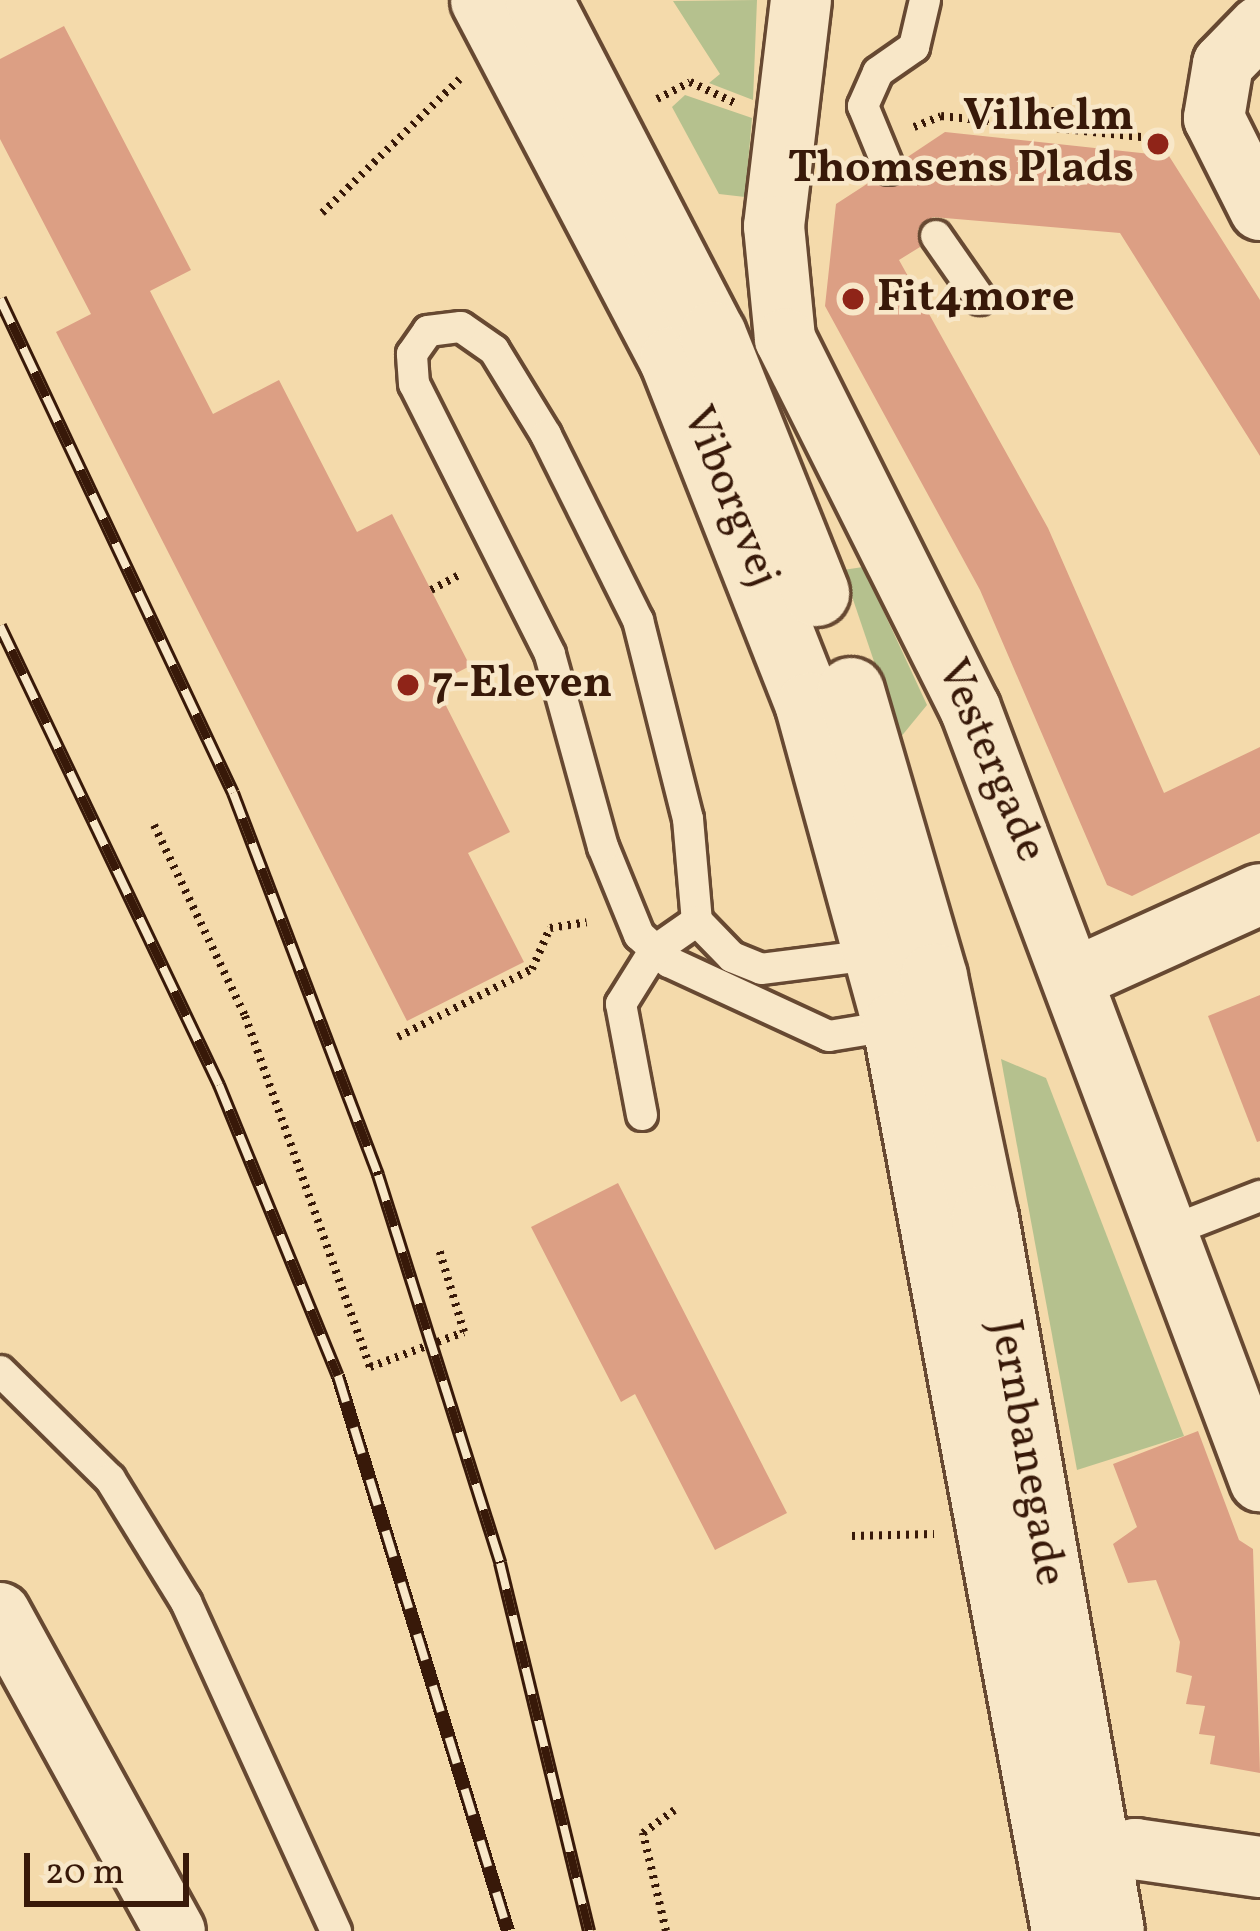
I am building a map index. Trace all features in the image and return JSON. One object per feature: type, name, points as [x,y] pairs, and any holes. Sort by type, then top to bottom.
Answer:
[{"type":"main road","name":"Viborgvej","points":[[511,16],[624,256],[766,585],[903,986]]},
{"type":"main road","name":"Jernbanegade","points":[[903,986],[991,1522],[1075,1861],[1112,1931]]},
{"type":"main road","name":"Jernbanegade","points":[[903,986],[1075,1861],[1065,1931]]},
{"type":"street","name":"Vestergade","points":[[798,22],[772,278],[785,339],[961,688],[1075,978],[1260,1481]]},
{"type":"street","points":[[1260,26],[1223,64],[1214,118],[1221,146],[1260,210]]},
{"type":"street","points":[[1075,978],[1260,894]]},
{"type":"street","points":[[0,1613],[175,1931]]},
{"type":"street","points":[[1075,1861],[1135,1849],[1260,1868]]},
{"type":"lane","points":[[880,157],[868,87],[914,47],[926,0]]},
{"type":"lane","points":[[936,236],[980,299]]},
{"type":"lane","points":[[461,327],[494,350],[638,620],[688,819],[697,921],[732,956],[761,969],[903,986],[829,1036],[654,951],[628,915],[550,654],[414,384],[412,354],[428,331],[461,327]]},
{"type":"lane","points":[[641,1115],[619,1022],[654,951],[697,921]]},
{"type":"lane","points":[[1168,1232],[1260,1196]]},
{"type":"lane","points":[[0,1371],[110,1480],[186,1602],[336,1931]]},
{"type":"path","points":[[322,214],[460,79],[511,16]]},
{"type":"path","points":[[644,105],[689,82],[785,130]]},
{"type":"path","points":[[1054,128],[1056,102]]},
{"type":"path","points":[[880,157],[941,116],[1221,146]]},
{"type":"path","points":[[154,824],[245,1016],[370,1367],[464,1332],[439,1250]]},
{"type":"path","points":[[398,1037],[532,969],[550,928],[628,915]]},
{"type":"path","points":[[852,1536],[908,1540],[991,1522]]},
{"type":"path","points":[[666,1931],[643,1833],[674,1810]]},
{"type":"green space","points":[[757,0],[753,100],[709,83],[720,74],[673,1]]},
{"type":"green space","points":[[685,95],[752,118],[745,197],[719,194],[672,107]]},
{"type":"green space","points":[[863,567],[927,705],[900,738],[843,570]]},
{"type":"green space","points":[[1001,1059],[1046,1078],[1184,1436],[1077,1470]]},
{"type":"building","points":[[64,26],[191,270],[150,291],[213,414],[279,380],[357,532],[392,514],[470,666],[435,684],[510,832],[468,853],[524,962],[407,1021],[56,332],[91,314],[0,139],[0,59]]},
{"type":"building","points":[[945,132],[1169,156],[1260,300],[1260,456],[1120,233],[933,217],[918,229],[920,247],[899,260],[1048,528],[1164,793],[1260,747],[1260,833],[1132,896],[1107,885],[980,590],[825,306],[836,204],[873,180],[897,186],[906,158]]},
{"type":"building","points":[[1260,995],[1260,1141],[1257,1142],[1208,1016]]},
{"type":"building","points":[[618,1183],[787,1513],[715,1550],[635,1394],[621,1402],[531,1227]]},
{"type":"building","points":[[1198,1431],[1239,1540],[1253,1549],[1260,1773],[1210,1764],[1215,1736],[1199,1734],[1205,1706],[1186,1704],[1192,1676],[1176,1672],[1180,1642],[1156,1580],[1128,1583],[1113,1544],[1137,1527],[1113,1464]]},
{"type":"railway","points":[[0,299],[233,793],[378,1175],[500,1563],[589,1931]]},
{"type":"railway","points":[[0,626],[219,1085],[338,1376],[508,1931]]},
{"type":"place","name":"Vilhelm Thomsens Plads","points":[[1158,144]]},
{"type":"place","name":"Fit4more","points":[[853,299]]},
{"type":"place","name":"7-Eleven","points":[[408,685]]}]
